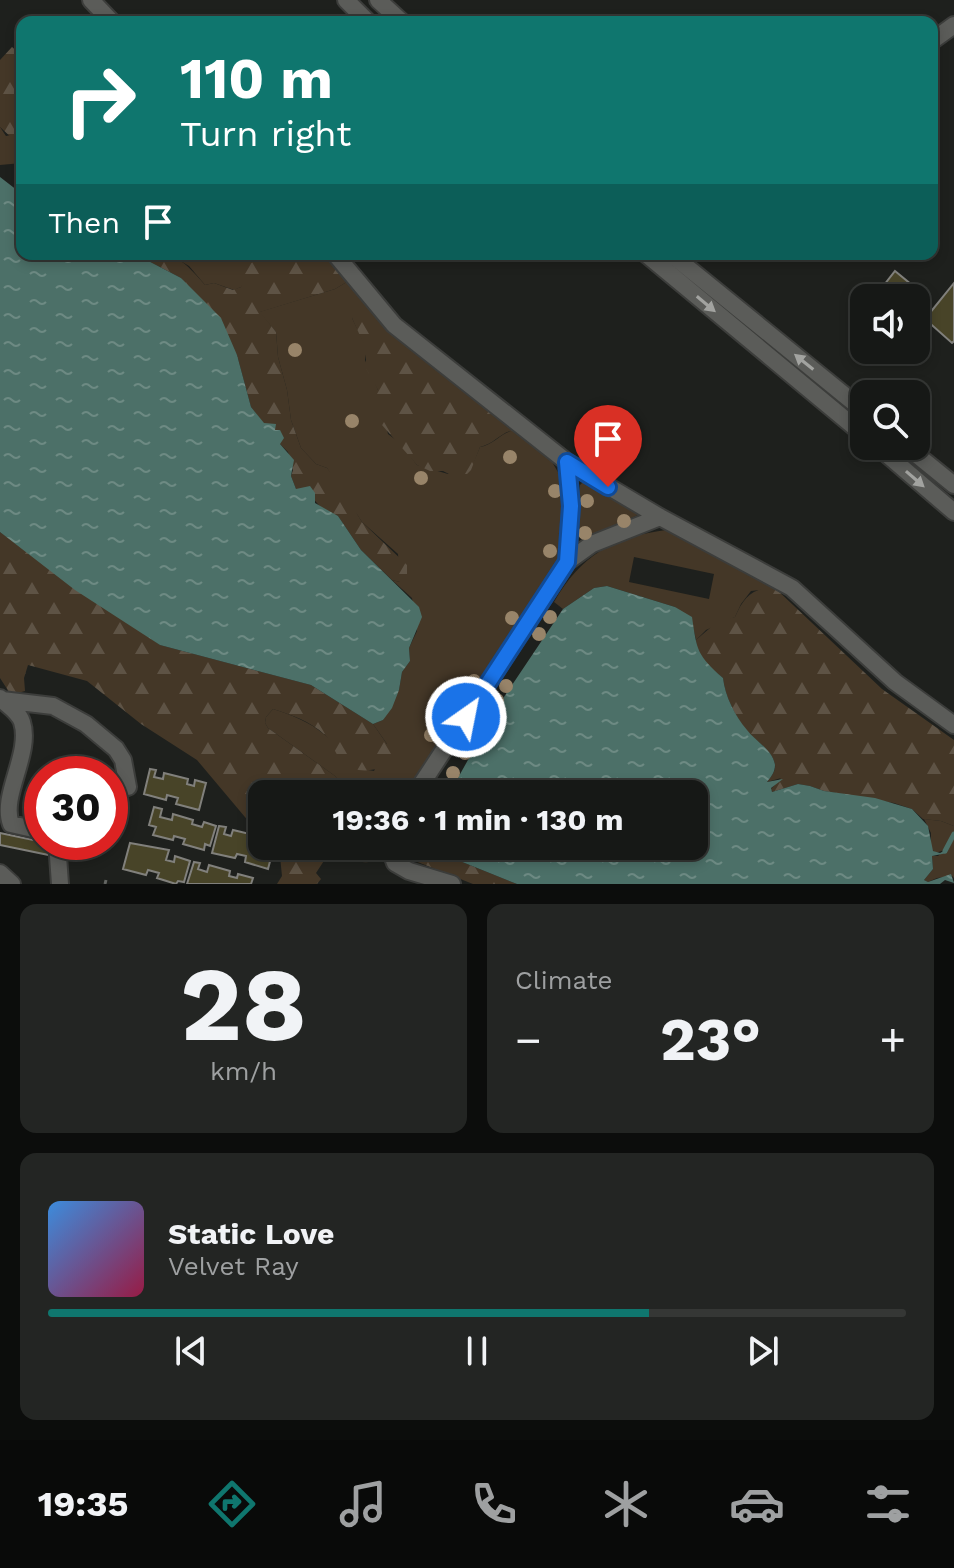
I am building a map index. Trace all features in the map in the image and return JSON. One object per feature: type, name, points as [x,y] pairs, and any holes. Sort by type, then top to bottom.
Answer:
[{"type":"street","points":[[91,0],[106,16]]},
{"type":"street","points":[[346,0],[362,16]]},
{"type":"street","points":[[378,0],[395,16]]},
{"type":"street","points":[[340,260],[394,325],[567,462],[660,517],[792,588],[895,682],[954,725]]},
{"type":"street","points":[[653,260],[850,423]]},
{"type":"street","points":[[678,260],[850,400]]},
{"type":"street","points":[[893,460],[954,512]]},
{"type":"street","points":[[923,460],[954,485]]},
{"type":"street","points":[[567,462],[571,506],[567,562]]},
{"type":"street","points":[[424,780],[567,562],[592,544],[660,517]]},
{"type":"street","points":[[1,699],[53,706],[86,724],[120,756]]},
{"type":"street","points":[[1,699],[20,717],[23,725],[8,805],[9,820],[24,828]]},
{"type":"street","points":[[58,860],[60,884]]},
{"type":"street","points":[[394,860],[409,871],[452,884]]},
{"type":"street","points":[[0,873],[12,884]]},
{"type":"green space","points":[[12,47],[16,50],[14,140],[0,127],[0,60]]},
{"type":"green space","points":[[0,127],[6,136],[16,134],[16,164],[0,165]]},
{"type":"green space","points":[[146,260],[178,260],[205,285],[214,283],[233,290],[241,287],[245,266],[257,260],[332,260],[350,280],[335,289],[260,312],[276,332],[291,420],[301,448],[316,464],[327,468],[355,503],[362,522],[407,565],[407,578],[400,582],[392,580],[361,550],[338,516],[323,510],[305,489],[296,489],[288,452],[280,444],[275,430],[264,424],[251,407],[237,355],[181,278]]},
{"type":"green space","points":[[179,260],[258,260],[241,287],[234,290],[214,283],[205,285],[189,266]]},
{"type":"green space","points":[[350,280],[367,305],[352,318],[367,349],[365,360],[378,390],[388,434],[400,443],[417,465],[448,474],[474,461],[480,447],[515,430],[551,460],[563,481],[569,526],[558,565],[421,780],[338,780],[265,723],[273,709],[294,716],[325,735],[346,763],[374,771],[387,744],[373,724],[383,720],[399,690],[402,672],[410,661],[409,648],[417,631],[412,598],[392,580],[400,582],[398,554],[362,522],[327,468],[316,464],[301,448],[291,420],[276,332],[259,312],[335,289]]},
{"type":"green space","points":[[367,305],[428,364],[515,430],[480,447],[471,470],[465,476],[457,478],[417,465],[375,417],[371,400],[378,390],[366,368],[366,349],[352,318],[354,308]]},
{"type":"green space","points":[[583,482],[638,511],[638,515],[582,541],[579,527],[580,485]]},
{"type":"green space","points":[[666,530],[680,532],[775,588],[751,591],[735,617],[706,630],[696,640],[694,631],[675,607],[607,586],[594,588],[563,609],[554,602],[587,560],[614,543]],"holes":[[[634,557],[714,574],[709,599],[629,582]]]},
{"type":"green space","points":[[0,532],[160,645],[311,685],[373,724],[391,750],[391,763],[373,770],[354,769],[340,759],[328,738],[319,730],[273,709],[266,717],[268,728],[338,780],[248,780],[248,821],[197,760],[141,724],[87,681],[28,665],[24,678],[25,691],[11,695],[0,678]]},
{"type":"green space","points":[[775,588],[882,689],[954,740],[954,826],[923,819],[912,809],[894,803],[810,786],[798,784],[772,792],[771,789],[781,778],[767,782],[775,769],[774,760],[738,718],[728,699],[723,678],[702,657],[696,640],[717,622],[735,617],[744,600],[752,593]]},
{"type":"green space","points":[[924,819],[954,826],[954,878],[924,880],[933,869],[932,856],[938,856],[944,850],[936,853],[931,849],[931,833]]},
{"type":"green space","points":[[280,860],[324,860],[316,873],[321,879],[317,884],[277,884],[282,876]]},
{"type":"green space","points":[[457,860],[517,884],[473,884],[415,861]]},
{"type":"water","points":[[0,177],[16,189],[16,260],[146,260],[181,278],[221,318],[237,355],[251,407],[264,423],[276,424],[275,430],[280,430],[284,438],[280,444],[294,460],[291,476],[296,489],[310,486],[315,493],[315,503],[338,516],[361,550],[419,607],[422,617],[409,648],[410,661],[402,672],[392,708],[383,720],[373,724],[311,685],[160,645],[75,590],[0,532]]},
{"type":"water","points":[[607,586],[675,607],[692,617],[700,652],[723,678],[728,699],[738,718],[774,760],[774,770],[767,782],[783,779],[771,788],[772,792],[798,784],[875,798],[912,809],[928,826],[933,851],[940,853],[946,850],[947,853],[932,856],[933,869],[924,880],[928,882],[951,874],[954,883],[945,880],[940,884],[517,884],[457,860],[708,860],[708,780],[457,780],[498,706],[563,609],[594,588]]},
{"type":"building","points":[[895,271],[911,284],[885,284]]},
{"type":"building","points":[[954,283],[952,343],[930,323],[930,313]]},
{"type":"building","points":[[150,769],[156,770],[154,777],[163,779],[164,773],[188,779],[187,784],[194,786],[195,780],[206,783],[199,810],[176,804],[178,798],[167,795],[166,800],[144,794]]},
{"type":"building","points":[[154,807],[162,809],[160,817],[172,820],[173,814],[193,820],[192,824],[202,827],[204,822],[216,826],[210,846],[205,844],[204,850],[183,844],[185,839],[174,836],[173,840],[153,835],[156,827],[149,825]]},
{"type":"building","points":[[219,826],[226,827],[224,834],[231,836],[233,830],[248,834],[248,860],[270,860],[268,869],[245,862],[246,856],[237,854],[235,858],[212,853]]},
{"type":"building","points":[[0,833],[24,838],[24,850],[0,845]]},
{"type":"building","points":[[130,843],[169,850],[166,860],[174,862],[175,856],[190,861],[184,882],[178,881],[176,884],[157,878],[159,873],[148,870],[146,875],[123,869],[128,860]]},
{"type":"building","points":[[194,862],[200,863],[198,869],[207,872],[209,865],[230,871],[229,876],[237,878],[238,874],[253,878],[251,884],[187,884]]},
{"type":"waterway","points":[[945,851],[954,834]]},
{"type":"route","points":[[466,717],[567,562],[571,506],[567,462],[608,487]]}]
